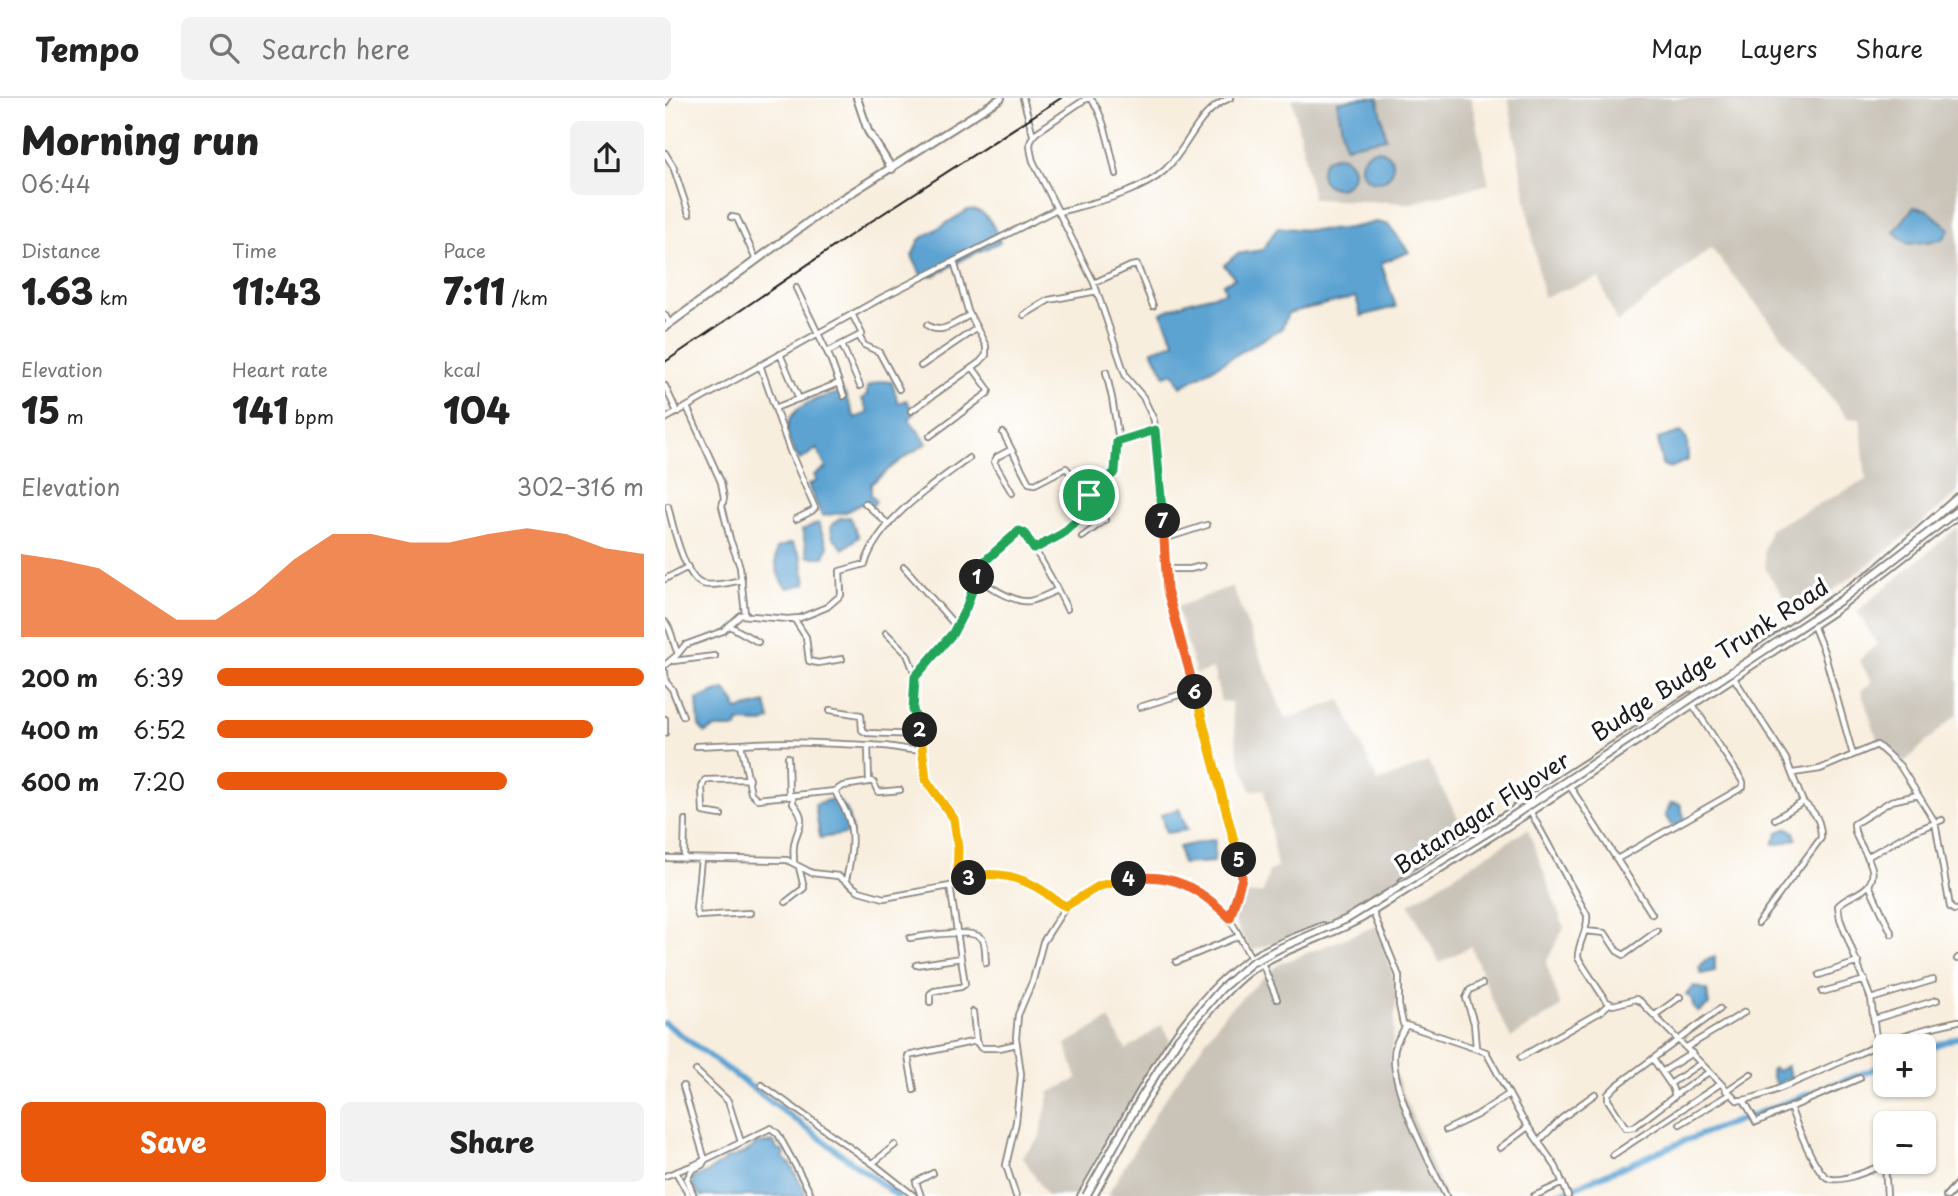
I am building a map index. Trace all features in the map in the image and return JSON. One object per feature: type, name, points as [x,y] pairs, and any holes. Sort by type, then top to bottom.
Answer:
[{"type":"street","points":[[665,103],[668,98]]},
{"type":"street","points":[[857,98],[864,123],[892,169]]},
{"type":"street","points":[[665,315],[668,326],[829,207],[1001,98]]},
{"type":"street","points":[[1023,98],[1033,135],[1030,144],[1033,161],[1094,284],[1126,377],[1146,402],[1154,420],[1170,600],[1242,878],[1230,918]]},
{"type":"street","points":[[665,419],[852,314],[954,261],[1058,210],[1110,197],[1156,177],[1179,155],[1204,115],[1218,103],[1230,98]]},
{"type":"street","points":[[1033,135],[1084,100],[1093,99],[1116,174]]},
{"type":"street","points":[[665,153],[673,166],[689,214]]},
{"type":"street","points":[[731,217],[737,218],[757,260]]},
{"type":"street","points":[[911,411],[984,358],[986,351],[970,314],[954,261]]},
{"type":"street","points":[[1094,284],[1131,265],[1137,265],[1153,306]]},
{"type":"street","points":[[796,288],[827,352],[844,396]]},
{"type":"street","points":[[1024,315],[1049,300],[1097,291]]},
{"type":"street","points":[[827,352],[859,336],[862,331],[852,314]]},
{"type":"street","points":[[927,325],[933,330],[939,330],[970,314]]},
{"type":"street","points":[[921,366],[977,328]]},
{"type":"street","points":[[859,336],[864,345],[879,352],[899,389]]},
{"type":"street","points":[[842,345],[860,386]]},
{"type":"street","points":[[780,354],[799,399]]},
{"type":"street","points":[[760,365],[790,451],[815,508],[796,519]]},
{"type":"street","points":[[930,436],[988,393],[989,390],[973,368]]},
{"type":"street","points":[[1106,372],[1119,441]]},
{"type":"street","points":[[775,408],[839,383]]},
{"type":"street","points":[[665,386],[677,412]]},
{"type":"street","points":[[687,407],[721,482],[724,498],[722,506],[742,580],[745,614]]},
{"type":"street","points":[[1089,495],[1115,472],[1116,443],[1155,430]]},
{"type":"street","points":[[1003,433],[1029,483],[1035,484],[1066,468],[1089,495],[1105,520],[1082,537]]},
{"type":"street","points":[[1010,450],[993,462],[1011,494]]},
{"type":"street","points":[[667,663],[685,645],[718,634],[745,614],[794,619],[837,601],[841,595],[840,571],[865,564],[869,553],[889,525],[921,494],[969,458]]},
{"type":"street","name":"Budge Budge Trunk Road","points":[[1083,1196],[1168,1046],[1222,981],[1251,958],[1279,943],[1345,916],[1369,903],[1709,685],[1839,597],[1881,565],[1958,497]]},
{"type":"street","points":[[865,503],[889,525]]},
{"type":"street","points":[[1034,549],[1062,534],[1095,504]]},
{"type":"street","points":[[668,506],[694,578],[702,584],[742,580]]},
{"type":"street","name":"Budge Budge Trunk Road","points":[[1093,1196],[1175,1052],[1236,982],[1262,963],[1335,932],[1372,911],[1531,811],[1813,625],[1874,582],[1958,512]]},
{"type":"street","name":"Batanagar Flyover","points":[[1083,1196],[1178,1039],[1221,989],[1251,963],[1280,947],[1359,913],[1490,831],[1841,600],[1958,512]]},
{"type":"street","points":[[1164,539],[1207,525]]},
{"type":"street","points":[[916,675],[938,652],[956,626],[986,560],[1019,531],[1024,533],[1034,549],[1067,609]]},
{"type":"street","points":[[1166,569],[1202,566]]},
{"type":"street","points":[[665,579],[688,567]]},
{"type":"street","points":[[904,568],[956,626]]},
{"type":"street","points":[[977,578],[999,593],[1024,601],[1031,601],[1057,590]]},
{"type":"street","points":[[794,619],[806,637],[809,661],[818,663],[842,659]]},
{"type":"street","points":[[665,622],[678,653]]},
{"type":"street","points":[[1813,625],[1824,652],[1853,755]]},
{"type":"street","points":[[730,626],[758,642]]},
{"type":"street","points":[[886,633],[909,658],[916,675],[913,710],[928,783],[954,819],[958,848],[957,883]]},
{"type":"street","points":[[667,663],[715,656]]},
{"type":"street","points":[[665,672],[666,683],[683,716]]},
{"type":"street","points":[[1734,678],[1786,759],[1803,802],[1821,823],[1821,838],[1758,923]]},
{"type":"street","points":[[1140,707],[1195,690]]},
{"type":"street","points":[[1617,859],[1680,821],[1743,788],[1743,782],[1693,705]]},
{"type":"street","points":[[830,710],[861,715],[863,730],[867,733],[920,735]]},
{"type":"street","points":[[665,719],[665,733]]},
{"type":"street","points":[[696,746],[814,741],[832,745],[922,750]]},
{"type":"street","points":[[741,744],[745,780],[757,799],[835,791],[843,786],[869,780],[874,783],[878,792],[900,790]]},
{"type":"street","points":[[1793,773],[1820,769],[1877,745],[1900,766],[1935,822],[1950,906],[1958,910]]},
{"type":"street","points":[[867,746],[869,780]]},
{"type":"street","points":[[786,902],[804,888],[796,864],[794,844],[801,824],[801,813],[791,797],[788,757]]},
{"type":"street","points":[[721,815],[706,814],[702,810],[703,783],[706,779],[745,780]]},
{"type":"street","points":[[1569,785],[1652,914]]},
{"type":"street","points":[[835,791],[850,826],[850,862],[846,880]]},
{"type":"street","points":[[1876,1034],[1871,999],[1840,919],[1838,906],[1869,886],[1873,873],[1855,834],[1854,824],[1891,801],[1918,795]]},
{"type":"street","points":[[1775,819],[1803,802]]},
{"type":"street","points":[[1525,803],[1587,915],[1578,958],[1609,1004]]},
{"type":"street","points":[[684,859],[685,820]]},
{"type":"street","points":[[1867,857],[1943,820]]},
{"type":"street","points":[[665,858],[782,859],[812,873],[846,880],[859,891],[884,898],[950,886],[985,874],[1005,876],[1035,886],[1066,906]]},
{"type":"street","points":[[701,859],[696,909],[698,916],[750,913]]},
{"type":"street","points":[[1016,1196],[1006,1166],[1016,1122],[1021,1074],[1015,1031],[1043,942],[1066,906],[1106,884],[1161,876],[1199,892],[1213,902],[1230,918],[1251,958]]},
{"type":"street","points":[[930,1002],[930,994],[934,990],[961,987],[965,984],[950,886]]},
{"type":"street","points":[[1869,886],[1892,934]]},
{"type":"street","points":[[1369,903],[1399,975],[1401,1019],[1406,1026],[1486,1052],[1528,1127],[1556,1167],[1568,1196]]},
{"type":"street","points":[[1585,931],[1605,933],[1617,951],[1624,956],[1657,931]]},
{"type":"street","points":[[911,938],[957,932],[982,939],[985,963]]},
{"type":"street","points":[[1176,962],[1239,936]]},
{"type":"street","points":[[916,965],[961,958]]},
{"type":"street","points":[[1819,975],[1858,962]]},
{"type":"street","points":[[1262,963],[1277,999]]},
{"type":"street","points":[[1822,992],[1865,980]]},
{"type":"street","points":[[1871,999],[1933,980]]},
{"type":"street","points":[[1476,1048],[1474,1024],[1466,998],[1469,990],[1482,984]]},
{"type":"street","points":[[1655,1015],[1681,998]]},
{"type":"street","points":[[1521,1058],[1600,1012],[1609,1004],[1618,1005],[1636,999],[1739,1101],[1785,1086],[1873,1048]]},
{"type":"street","points":[[1874,1019],[1937,1000]]},
{"type":"street","points":[[1709,1072],[1632,1128],[1624,1125],[1608,1097],[1611,1091],[1720,1009]]},
{"type":"street","points":[[973,1012],[976,1041],[982,1049],[1017,1044]]},
{"type":"street","points":[[1687,1047],[1745,1012]]},
{"type":"street","points":[[1912,1034],[1958,1021]]},
{"type":"street","points":[[1406,1026],[1396,1042],[1396,1079],[1446,1196]]},
{"type":"street","points":[[914,1090],[908,1056],[976,1041]]},
{"type":"street","points":[[1662,1072],[1692,1053]]},
{"type":"street","points":[[1653,1059],[1675,1095]]},
{"type":"street","points":[[1670,1084],[1701,1063]]},
{"type":"street","points":[[696,1071],[728,1101],[741,1142]]},
{"type":"street","points":[[1680,1124],[1728,1093],[1751,1074]]},
{"type":"street","points":[[1744,1100],[1753,1121],[1756,1122],[1860,1078]]},
{"type":"street","points":[[1613,1155],[1720,1084]]},
{"type":"street","points":[[762,1085],[873,1163],[914,1196]]},
{"type":"street","points":[[683,1086],[705,1160],[702,1165],[692,1170],[687,1179],[691,1196]]},
{"type":"street","points":[[1446,1130],[1477,1115],[1509,1094]]},
{"type":"street","points":[[1539,1141],[1562,1118],[1595,1094]]},
{"type":"street","points":[[1790,1107],[1796,1126],[1820,1171],[1829,1179],[1841,1179],[1873,1168]]},
{"type":"street","points":[[1500,1148],[1528,1127]]},
{"type":"street","points":[[665,1176],[705,1160],[765,1129],[775,1130],[812,1196]]},
{"type":"street","points":[[873,1163],[895,1144]]},
{"type":"street","points":[[676,1172],[691,1196]]},
{"type":"street","points":[[921,1196],[916,1182],[933,1173]]},
{"type":"street","points":[[1886,1174],[1887,1196]]},
{"type":"street","points":[[1947,1196],[1958,1184]]},
{"type":"street","points":[[1534,1196],[1564,1185]]},
{"type":"shaded area","points":[[1292,98],[1471,98],[1489,184],[1411,203],[1313,199]]},
{"type":"shaded area","points":[[1508,98],[1958,98],[1958,493],[1884,553],[1797,617],[1766,570],[1764,552],[1770,529],[1866,480],[1860,418],[1848,419],[1711,248],[1617,323],[1599,278],[1543,297]]},
{"type":"shaded area","points":[[1958,527],[1958,713],[1900,766],[1878,741],[1861,691],[1872,682],[1859,660],[1877,644],[1857,611]]},
{"type":"shaded area","points":[[1232,586],[1285,719],[1341,700],[1378,782],[1428,762],[1468,836],[1325,925],[1251,951],[1233,920],[1240,895],[1263,893],[1269,871],[1277,868],[1264,789],[1251,791],[1238,754],[1231,702],[1221,701],[1213,669],[1196,674],[1177,607]]},
{"type":"shaded area","points":[[1528,829],[1564,928],[1546,962],[1561,1007],[1511,1038],[1471,946],[1440,963],[1409,904]]},
{"type":"shaded area","points":[[1376,926],[1397,988],[1391,1063],[1445,1196],[1107,1196],[1160,1106],[1225,1013],[1279,964]]},
{"type":"shaded area","points":[[1109,1019],[1126,1050],[1162,1025],[1170,1041],[1074,1196],[1047,1196],[1022,1156],[1039,1139],[1050,1092],[1077,1079],[1066,1044]]},
{"type":"water","points":[[1378,98],[1386,138],[1345,146],[1337,102]]},
{"type":"water","points":[[1377,150],[1388,155],[1393,166],[1388,177],[1377,182],[1366,177],[1361,166],[1366,155]]},
{"type":"water","points":[[1337,156],[1348,161],[1353,172],[1348,183],[1337,188],[1326,183],[1321,172],[1326,161]]},
{"type":"water","points":[[1914,207],[1927,210],[1950,229],[1942,240],[1908,244],[1894,232]]},
{"type":"water","points":[[968,210],[985,215],[993,225],[1000,242],[936,275],[922,277],[912,256],[919,240]]},
{"type":"water","points":[[1376,222],[1389,225],[1409,252],[1381,263],[1396,307],[1361,316],[1356,297],[1288,313],[1282,328],[1181,387],[1173,373],[1165,376],[1152,350],[1175,343],[1161,313],[1187,302],[1226,292],[1223,284],[1235,278],[1224,265],[1237,254],[1262,250],[1278,227],[1327,230]]},
{"type":"water","points":[[881,381],[892,382],[898,403],[906,400],[915,413],[909,419],[927,443],[871,484],[871,495],[876,501],[871,508],[863,503],[846,512],[822,516],[808,485],[816,481],[814,475],[826,468],[817,449],[800,460],[798,458],[789,440],[787,429],[790,420],[803,406],[844,392],[855,418],[868,413],[862,399],[867,395],[867,387]]},
{"type":"water","points":[[1681,432],[1687,440],[1688,460],[1670,468],[1662,465],[1658,439]]},
{"type":"water","points":[[850,517],[859,537],[843,549],[832,536],[831,526],[840,518]]},
{"type":"water","points":[[818,523],[828,547],[824,557],[808,557],[802,530]]},
{"type":"water","points":[[792,543],[801,557],[806,584],[787,588],[779,575],[776,553],[777,548]]},
{"type":"water","points":[[725,690],[737,710],[766,703],[770,720],[763,723],[738,722],[737,728],[715,728],[705,733],[699,726],[697,700]]},
{"type":"water","points":[[836,798],[847,810],[852,833],[820,838],[815,804]]},
{"type":"water","points":[[1671,803],[1680,804],[1685,820],[1678,826],[1671,825],[1665,815]]},
{"type":"water","points":[[1179,809],[1187,830],[1166,833],[1161,815]]},
{"type":"water","points":[[1788,828],[1794,832],[1796,839],[1773,844],[1778,832]]},
{"type":"water","points":[[1215,839],[1214,862],[1182,864],[1179,847]]},
{"type":"water","points":[[1715,957],[1715,971],[1701,974],[1699,968],[1705,960]]},
{"type":"water","points":[[1694,986],[1707,990],[1709,1005],[1698,1012],[1693,1008],[1692,999],[1686,994]]},
{"type":"water","points":[[1787,1066],[1792,1079],[1784,1080],[1777,1086],[1771,1070],[1774,1068],[1777,1071]]},
{"type":"water","points":[[774,1142],[777,1149],[784,1151],[785,1156],[782,1157],[790,1164],[805,1196],[700,1196],[692,1184],[692,1178],[703,1175],[725,1161],[724,1159],[741,1154],[756,1144]]},
{"type":"waterway","points":[[665,1023],[898,1196]]},
{"type":"waterway","points":[[1936,1045],[1958,1037]]},
{"type":"waterway","points":[[1554,1196],[1684,1141],[1873,1070]]},
{"type":"railway","points":[[665,362],[864,226],[1061,98]]},
{"type":"route","points":[[1155,430],[1167,590],[1220,794],[1231,822],[1242,878],[1230,918],[1199,892],[1161,876],[1132,878],[1099,886],[1066,906],[1035,886],[1005,876],[985,874],[957,883],[958,848],[954,819],[928,783],[924,770],[919,728],[913,710],[915,677],[953,633],[986,560],[1021,531],[1034,549],[1062,534],[1095,504],[1089,495],[1115,472],[1117,442],[1155,430]]}]
